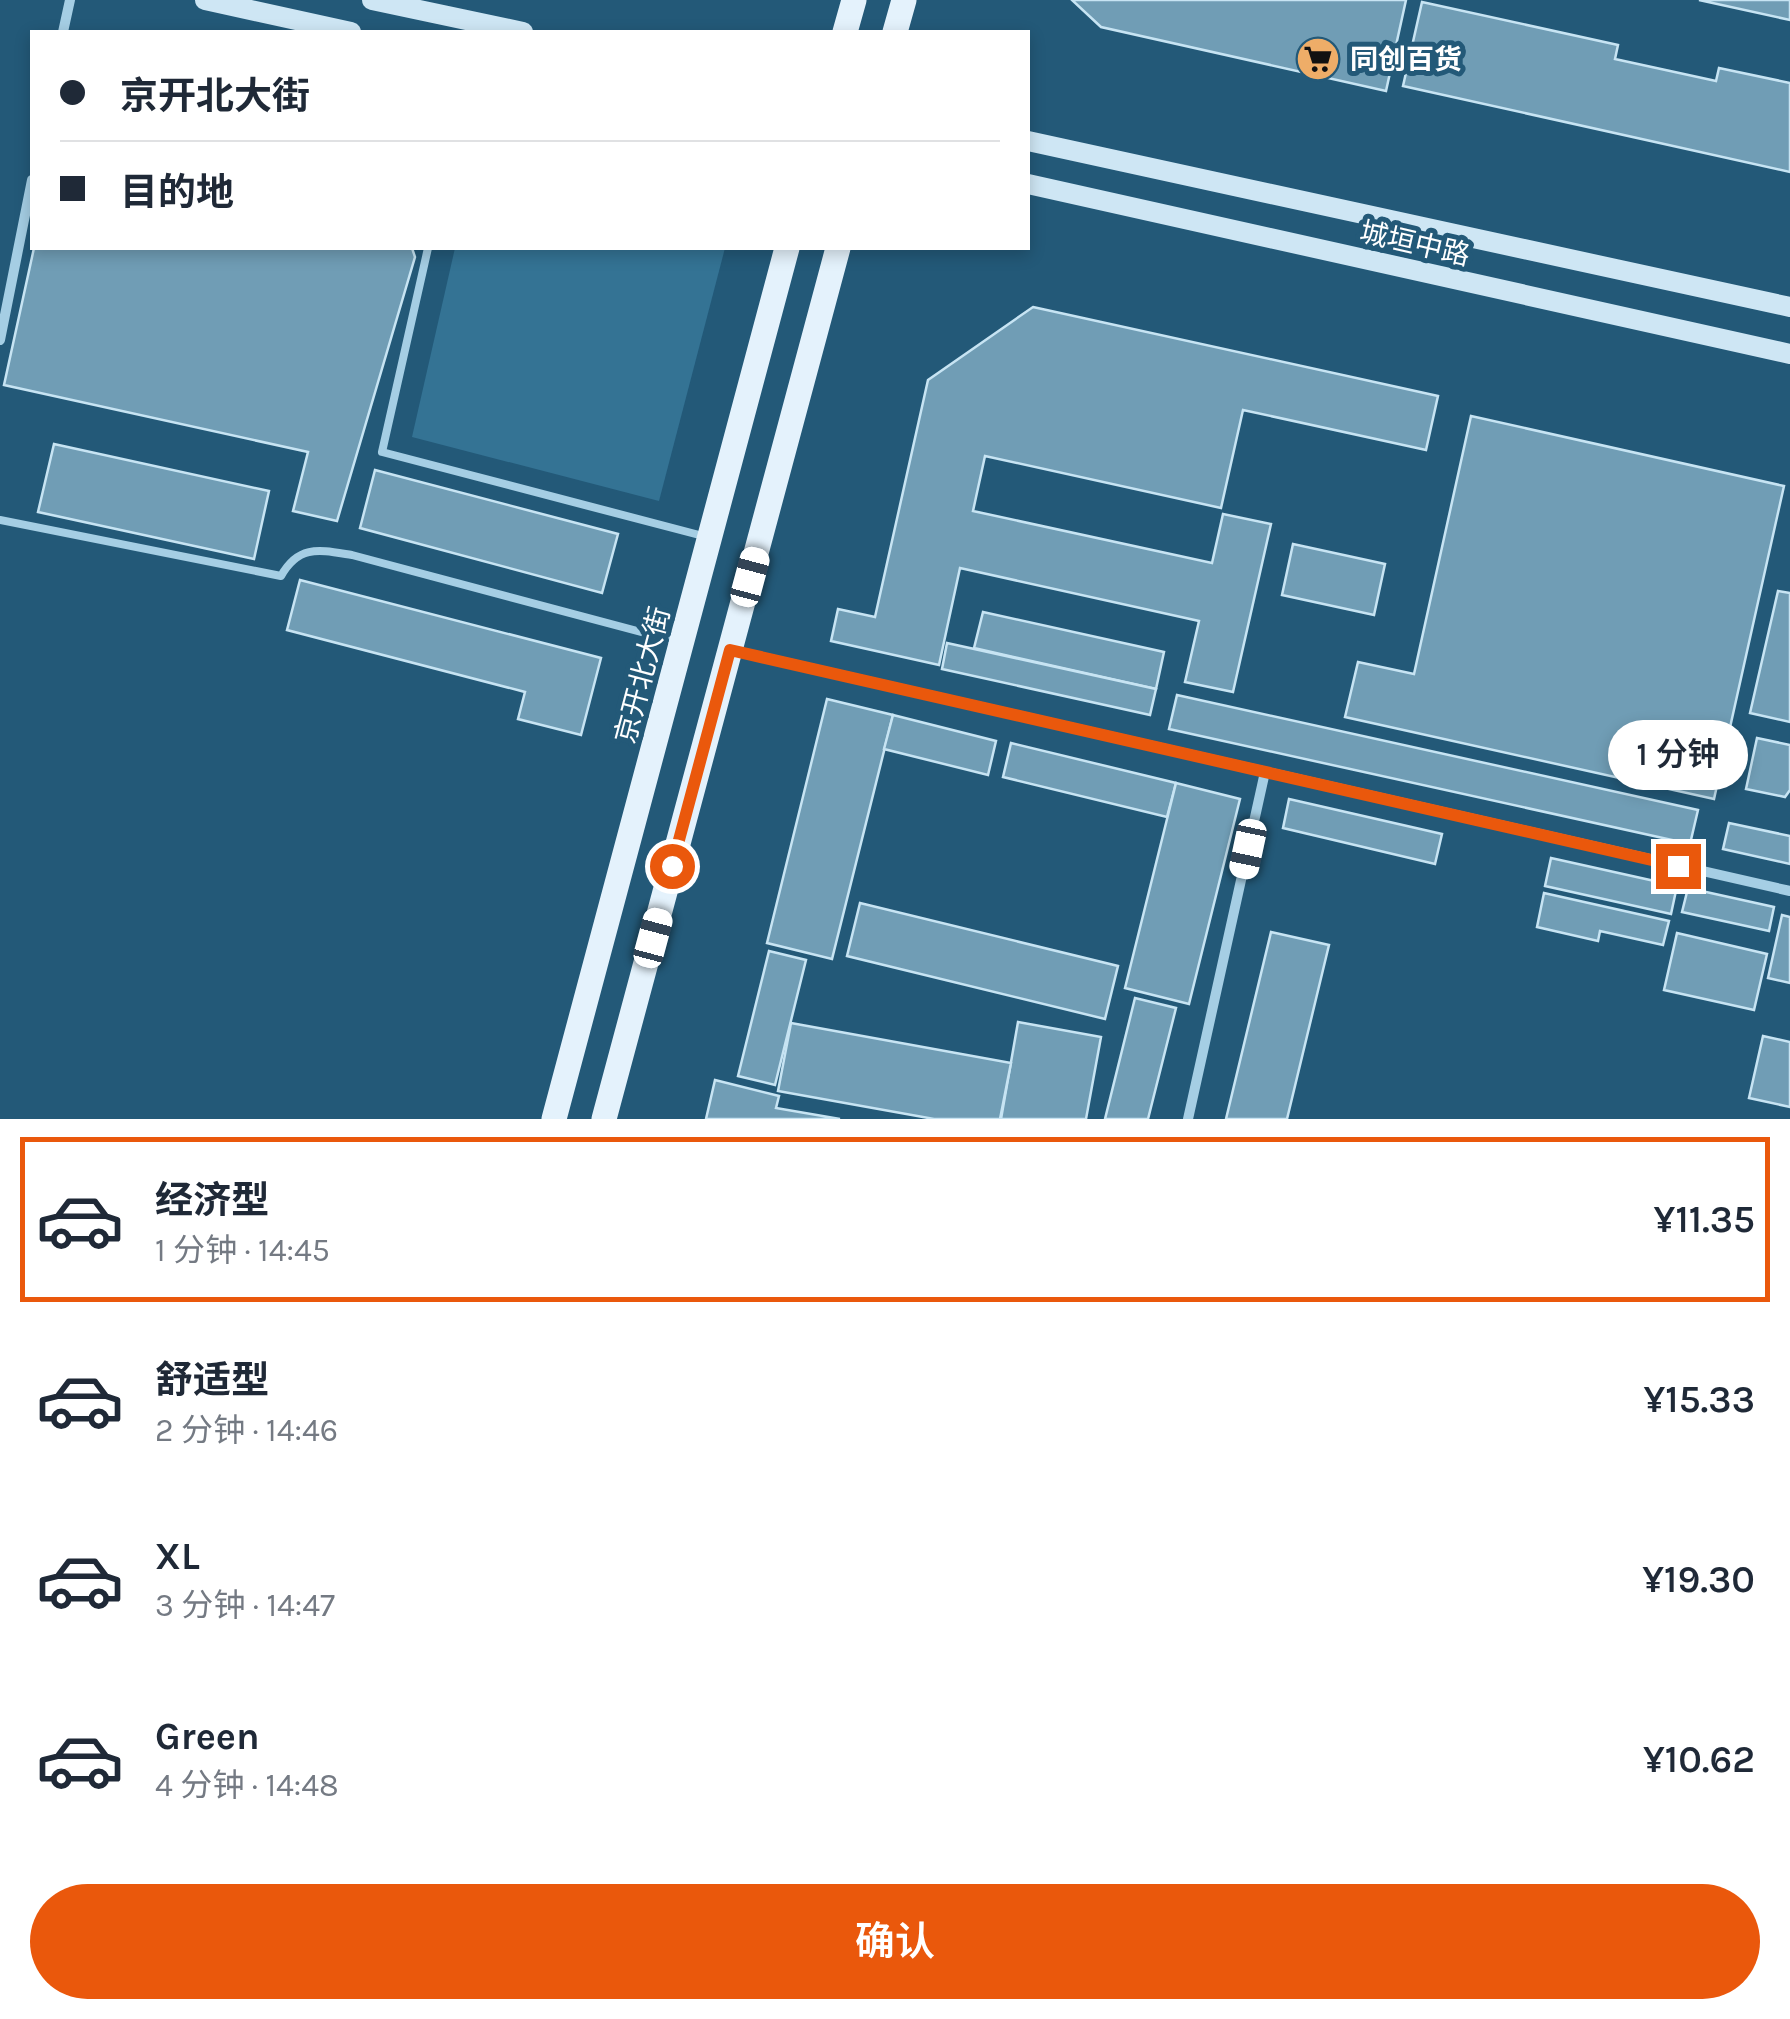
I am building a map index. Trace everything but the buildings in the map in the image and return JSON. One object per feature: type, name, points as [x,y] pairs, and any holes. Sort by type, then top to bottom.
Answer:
[{"type":"main road","points":[[205,0],[341,30]]},
{"type":"main road","points":[[372,0],[514,30]]},
{"type":"main road","points":[[846,30],[854,0]]},
{"type":"main road","points":[[896,30],[904,0]]},
{"type":"main road","name":"城垣中路","points":[[1030,141],[1790,307]]},
{"type":"main road","name":"城垣中路","points":[[1030,184],[1790,354]]},
{"type":"main road","name":"京开北大街","points":[[554,1119],[787,250]]},
{"type":"main road","points":[[604,1119],[837,250]]},
{"type":"street","points":[[63,30],[70,0]]},
{"type":"street","points":[[0,340],[30,190]]},
{"type":"street","points":[[730,650],[1790,892]]},
{"type":"street","points":[[1188,1119],[1264,772]]},
{"type":"lane","points":[[428,250],[382,452],[710,538]]},
{"type":"lane","points":[[0,520],[282,576],[292,557],[305,550],[352,555],[682,643]]},
{"type":"shaded area","points":[[455,250],[724,250],[659,501],[412,437]]},
{"type":"place","name":"同创百货","points":[[1318,59]]},
{"type":"route","points":[[672,866],[730,650],[1678,866]]}]
